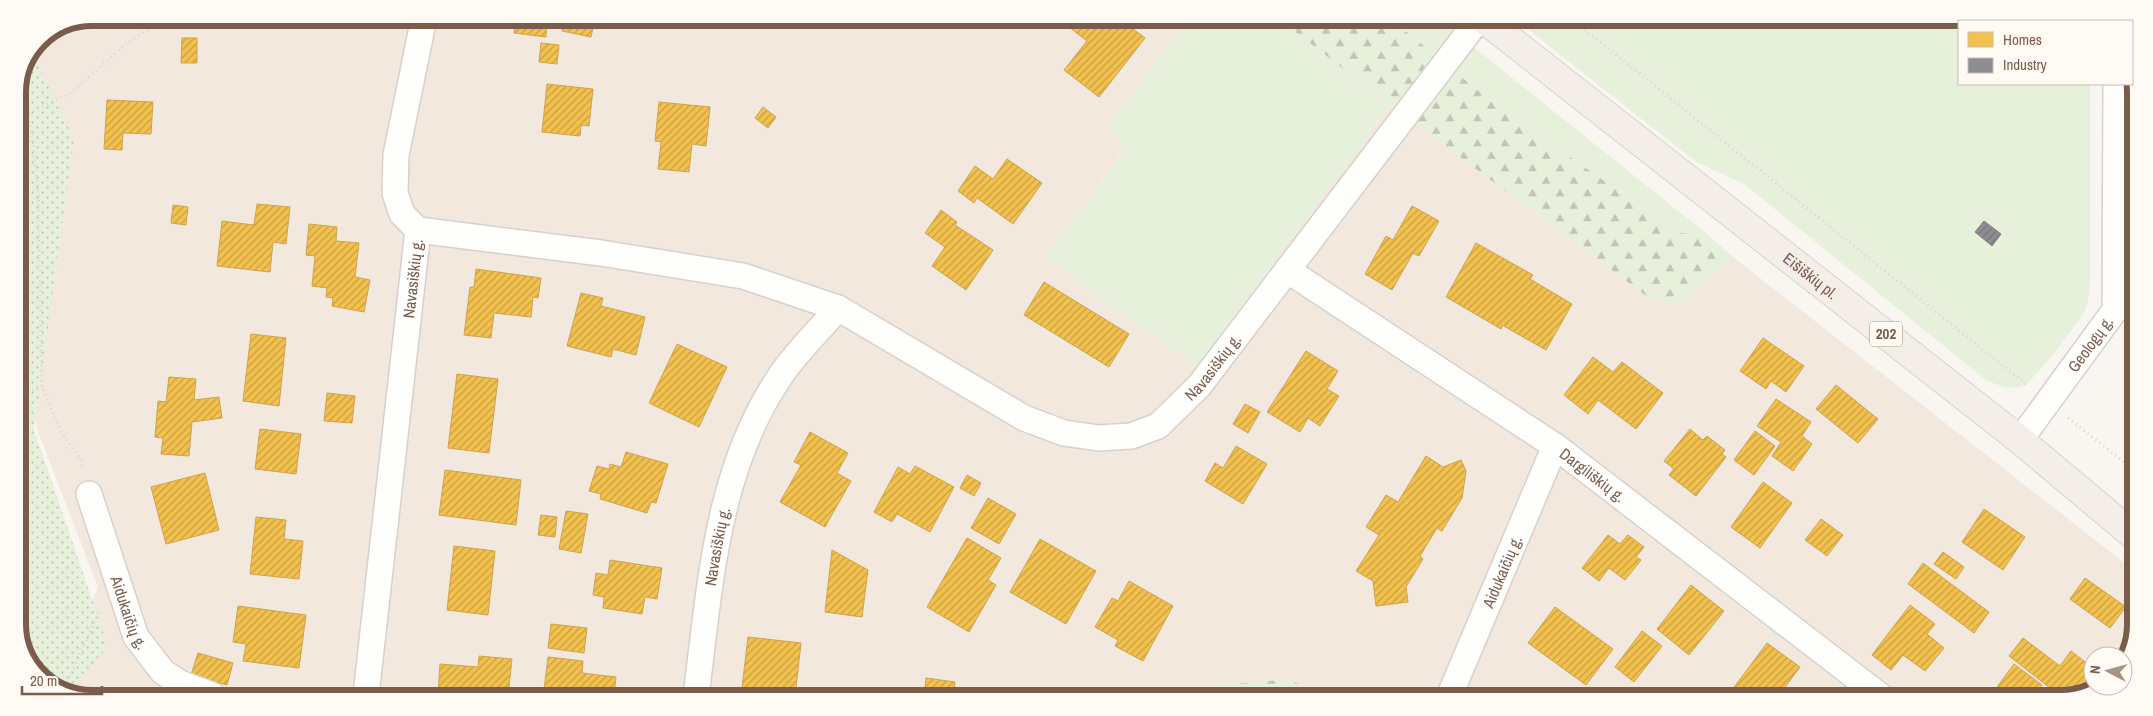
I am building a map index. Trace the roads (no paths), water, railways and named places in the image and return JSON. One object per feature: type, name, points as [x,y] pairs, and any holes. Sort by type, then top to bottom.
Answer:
[{"type":"main road","name":"Eišiškių pl.","points":[[1493,26],[2020,440],[2127,530]]},
{"type":"street","points":[[418,230],[402,214],[395,193],[396,155],[422,26]]},
{"type":"street","name":"Navasiškių g.","points":[[367,690],[418,230],[743,276],[838,308],[1024,418],[1064,433],[1098,438],[1131,436],[1158,426],[1199,386],[1473,26]]},
{"type":"street","name":"Geologų g.","points":[[2020,440],[2048,402],[2124,313],[2116,85]]},
{"type":"street","name":"Dargiliškių g.","points":[[1287,270],[1556,446],[1873,690]]},
{"type":"street","name":"Navasiškių g.","points":[[697,690],[716,537],[739,458],[748,436],[779,378],[838,308]]},
{"type":"street","name":"Aidukaičių g.","points":[[1452,690],[1556,446]]},
{"type":"street","name":"Aidukaičių g.","points":[[90,494],[136,637],[163,672],[200,690]]}]
